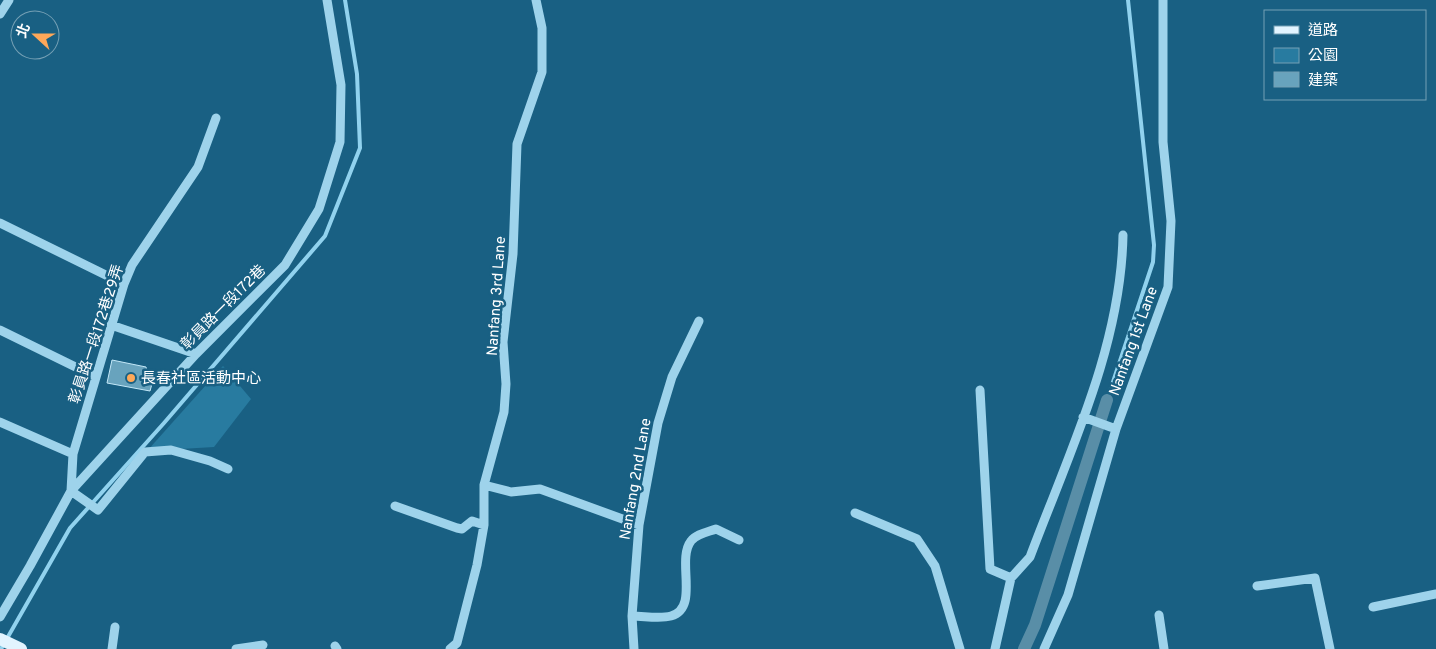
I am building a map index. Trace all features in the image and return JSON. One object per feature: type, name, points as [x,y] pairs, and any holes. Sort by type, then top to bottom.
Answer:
[{"type":"main road","points":[[0,639],[18,648]]},
{"type":"lane","points":[[0,14],[9,0]]},
{"type":"lane","name":"彰員路一段172巷","points":[[0,617],[30,566],[70,490],[196,354],[285,265],[319,209],[340,142],[341,85],[327,0]]},
{"type":"lane","name":"Nanfang 3rd Lane","points":[[453,649],[460,635],[477,566],[484,524],[484,485],[504,412],[506,384],[504,342],[513,254],[516,144],[542,72],[542,28],[536,0]]},
{"type":"lane","name":"Nanfang 1st Lane","points":[[1044,649],[1068,595],[1116,429],[1168,287],[1171,221],[1163,142],[1163,0]]},
{"type":"lane","name":"彰員路一段172巷29弄","points":[[70,490],[73,454],[124,284],[132,264],[198,167],[216,118]]},
{"type":"lane","points":[[0,223],[124,284]]},
{"type":"lane","name":"Nanfang 1st Lane","points":[[995,649],[1011,578],[1030,556],[1102,366],[1118,300],[1123,235]]},
{"type":"lane","name":"Nanfang 2nd Lane","points":[[634,649],[632,616],[639,525],[658,423],[672,377],[699,321]]},
{"type":"lane","points":[[111,325],[196,354]]},
{"type":"lane","points":[[0,330],[96,377]]},
{"type":"lane","points":[[980,390],[990,569],[1011,578]]},
{"type":"lane","points":[[1083,417],[1116,429]]},
{"type":"lane","points":[[0,422],[73,454]]},
{"type":"lane","points":[[70,490],[98,510],[145,452],[171,450],[210,461],[228,469]]},
{"type":"lane","points":[[484,485],[511,492],[540,490],[639,525]]},
{"type":"lane","points":[[395,506],[458,528],[462,528],[472,521],[484,524]]},
{"type":"lane","points":[[854,513],[917,539],[935,566],[960,649]]},
{"type":"lane","points":[[632,616],[672,616],[682,609],[686,598],[685,567],[687,550],[691,540],[701,534],[716,530],[739,540]]},
{"type":"lane","points":[[1257,586],[1315,578],[1330,649]]},
{"type":"lane","points":[[1373,607],[1436,594]]},
{"type":"lane","points":[[1160,614],[1164,649]]},
{"type":"lane","points":[[112,649],[115,626]]},
{"type":"lane","points":[[236,649],[262,645]]},
{"type":"green space","points":[[223,366],[251,399],[214,447],[147,451]]},
{"type":"building","name":"長春社區活動中心","points":[[112,360],[146,367],[147,371],[155,373],[150,391],[107,383]]},
{"type":"waterway","points":[[1,649],[70,528],[164,423],[325,236],[360,148],[357,74],[345,0]]},
{"type":"waterway","points":[[1107,400],[1153,262],[1154,245],[1128,0]]},
{"type":"waterway","points":[[1024,649],[1035,625],[1107,400]]},
{"type":"place","name":"長春社區活動中心","points":[[131,378]]}]
